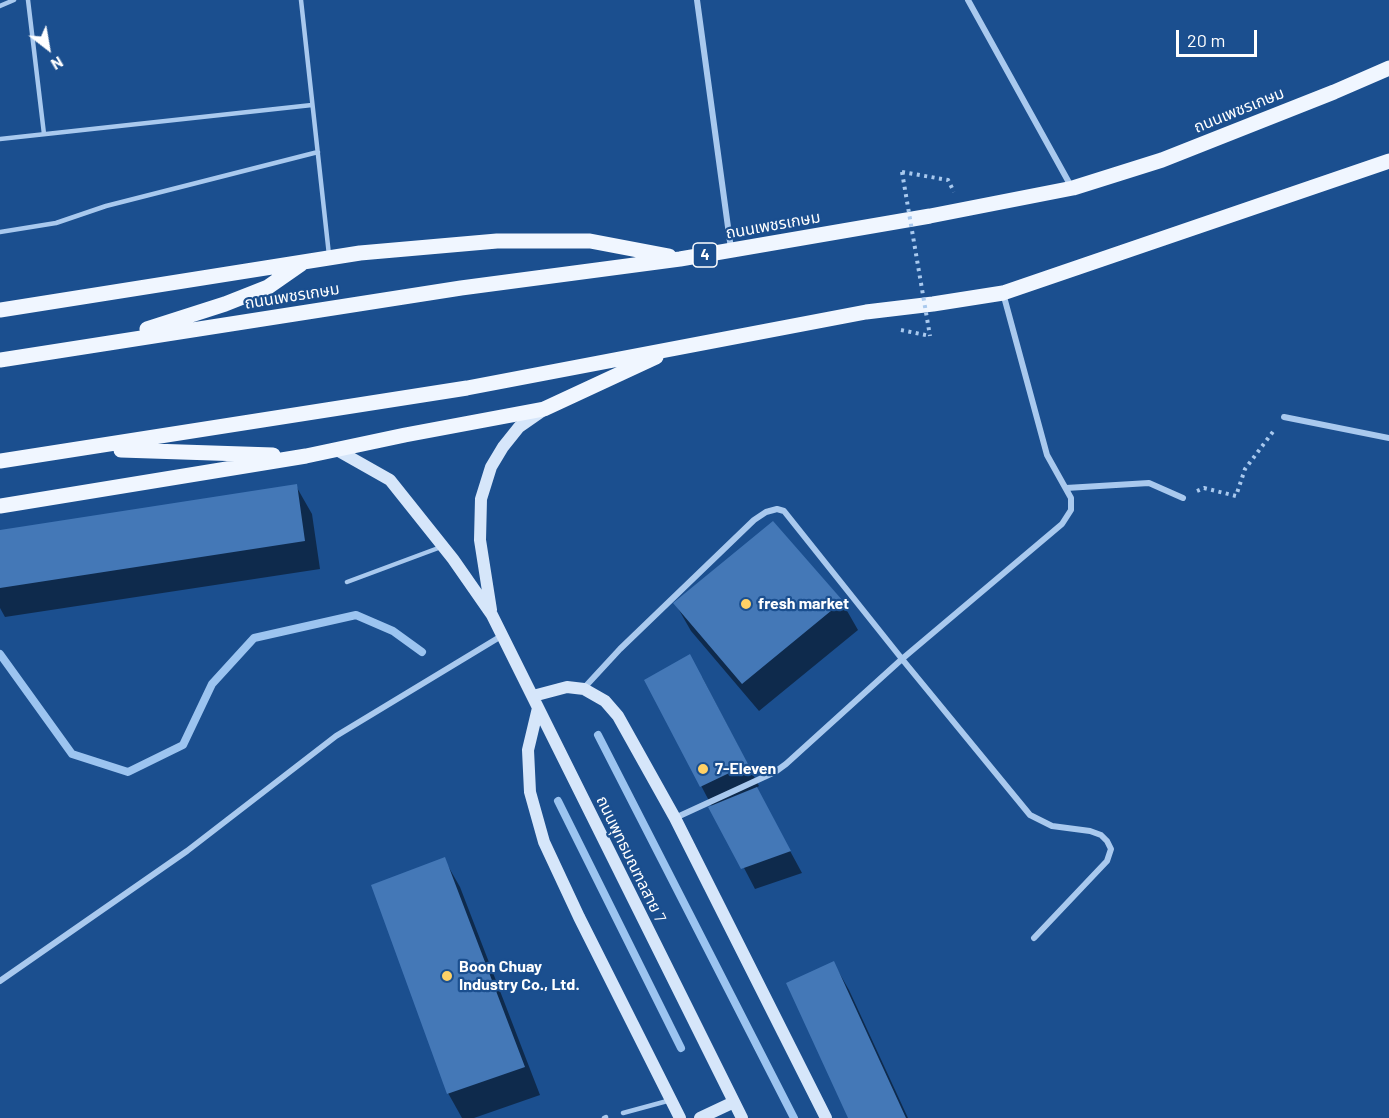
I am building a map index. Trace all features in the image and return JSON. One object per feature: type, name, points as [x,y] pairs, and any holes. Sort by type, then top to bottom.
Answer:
[{"type":"main road","name":"ถนนเพชรเกษม","points":[[0,360],[449,290],[681,259],[1073,188],[1162,160],[1389,68]]},
{"type":"main road","points":[[0,461],[467,388],[866,312],[1003,293],[1389,161]]},
{"type":"main road","points":[[0,310],[360,253],[497,241],[590,241],[681,259]]},
{"type":"main road","points":[[105,343],[225,304],[268,287],[304,262]]},
{"type":"main road","points":[[0,506],[306,456],[544,409],[678,347]]},
{"type":"main road","name":"ถนนพุทธมณฑลสาย 7","points":[[492,615],[480,540],[481,499],[491,467],[503,447],[519,427],[544,409]]},
{"type":"main road","points":[[94,447],[150,452],[306,456]]},
{"type":"main road","name":"ถนนพุทธมณฑลสาย 7","points":[[337,450],[390,480],[443,546],[492,615],[742,1118]]},
{"type":"main road","points":[[533,696],[567,687],[584,689],[605,701],[618,716],[675,818],[826,1118]]},
{"type":"main road","points":[[538,708],[528,750],[530,792],[544,842],[680,1118]]},
{"type":"main road","points":[[700,1118],[734,1102]]},
{"type":"street","points":[[696,0],[731,250]]},
{"type":"street","points":[[968,0],[1073,188]]},
{"type":"street","points":[[675,818],[774,772],[902,659],[1062,524],[1071,510],[1071,498],[1047,455],[1003,293]]},
{"type":"street","points":[[1284,417],[1389,438]]},
{"type":"street","points":[[1066,488],[1149,483],[1183,498]]},
{"type":"street","points":[[584,689],[620,649],[754,520],[766,512],[777,509],[784,511],[1030,815],[1052,826],[1090,831],[1101,835],[1107,841],[1111,849],[1107,861],[1034,938]]},
{"type":"street","points":[[0,981],[187,851],[336,736],[503,634]]},
{"type":"lane","points":[[0,6],[14,0]]},
{"type":"lane","points":[[28,0],[44,134]]},
{"type":"lane","points":[[301,0],[330,258]]},
{"type":"lane","points":[[0,140],[312,105]]},
{"type":"lane","points":[[0,232],[56,223],[106,206],[318,152]]},
{"type":"lane","points":[[347,582],[443,546]]},
{"type":"lane","points":[[623,1113],[671,1100]]},
{"type":"path","points":[[930,336],[902,172],[948,180],[962,209]]},
{"type":"path","points":[[1183,498],[1204,488],[1236,496],[1245,469],[1284,417]]},
{"type":"building","points":[[297,484],[305,541],[0,588],[0,530]]},
{"type":"building","points":[[773,521],[843,601],[742,684],[673,603]]},
{"type":"building","points":[[690,654],[748,764],[700,787],[644,680]]},
{"type":"building","points":[[757,787],[791,851],[741,869],[708,807]]},
{"type":"building","name":"Boon Chuay Industry Co., Ltd.","points":[[445,857],[525,1067],[447,1094],[371,885]]},
{"type":"building","points":[[834,961],[906,1118],[848,1118],[786,983]]},
{"type":"waterway","points":[[0,654],[72,754],[128,772],[183,745],[212,684],[254,638],[356,615],[393,631],[422,652]]},
{"type":"waterway","points":[[598,735],[794,1118]]},
{"type":"waterway","points":[[558,801],[681,1048]]},
{"type":"place","name":"fresh market","points":[[746,604]]},
{"type":"place","name":"7-Eleven","points":[[703,769]]},
{"type":"place","name":"Boon Chuay Industry Co., Ltd.","points":[[447,976]]}]
